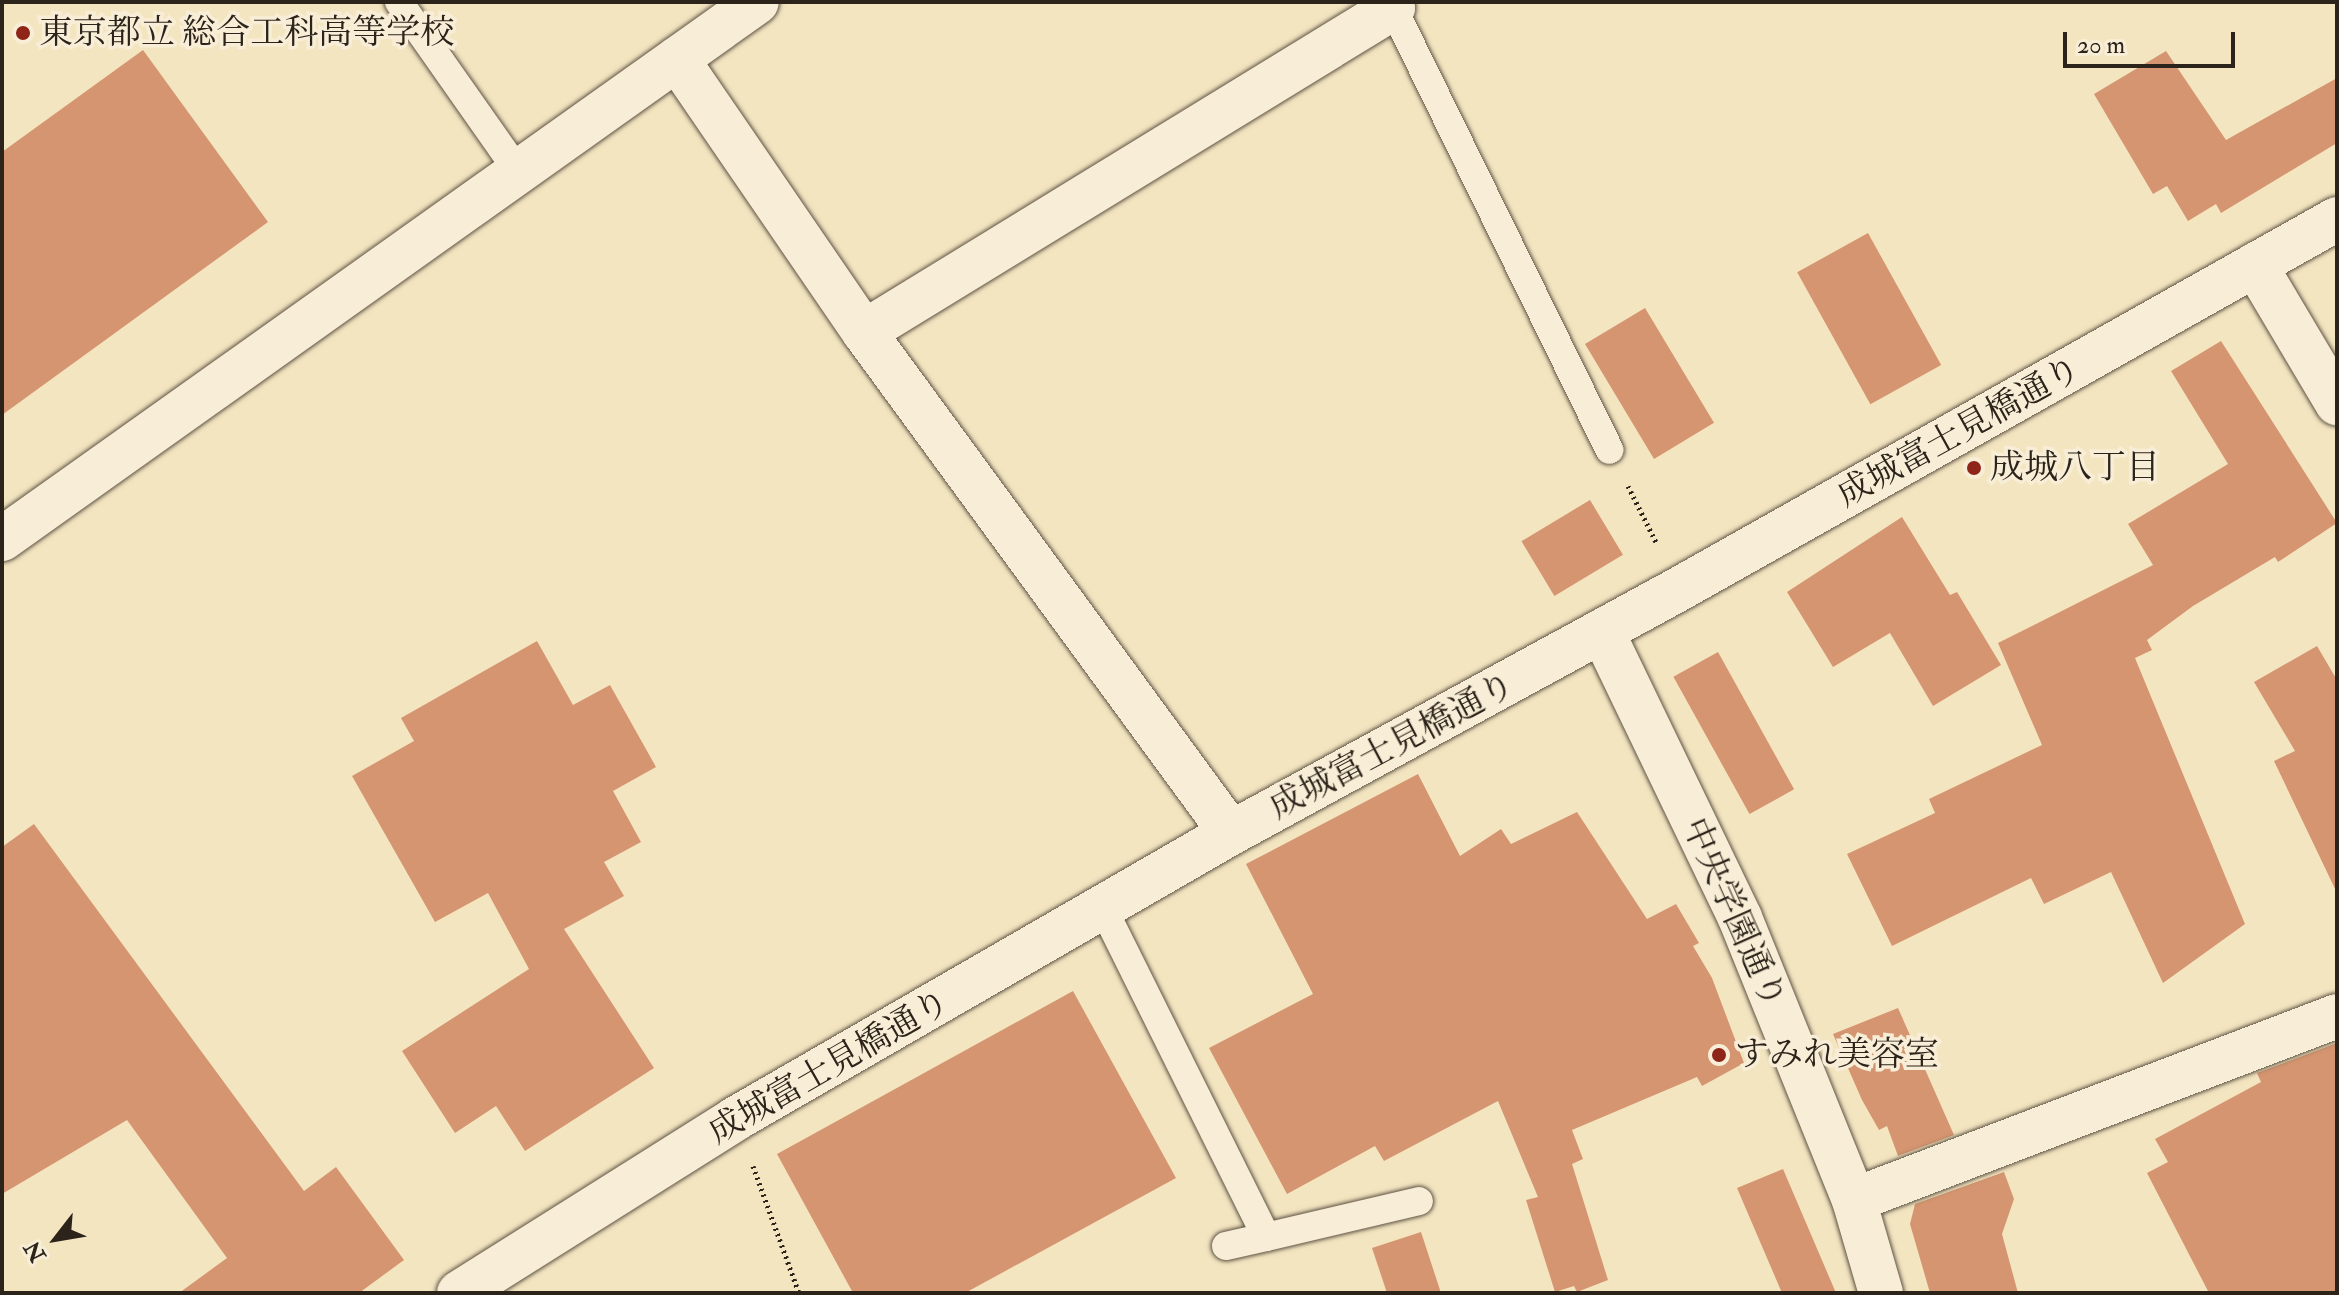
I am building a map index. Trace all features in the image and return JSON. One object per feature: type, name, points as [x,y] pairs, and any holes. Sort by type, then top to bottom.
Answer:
[{"type":"street","points":[[2,539],[757,2]]},
{"type":"street","points":[[864,332],[1392,5]]},
{"type":"street","points":[[677,59],[864,332],[1231,833]]},
{"type":"street","name":"成城富士見橋通り","points":[[459,1293],[735,1119],[1231,833],[1679,589],[2337,219]]},
{"type":"street","points":[[2255,265],[2337,403]]},
{"type":"street","name":"中央学園通り","points":[[1602,631],[1740,918],[1854,1200],[1881,1293]]},
{"type":"street","points":[[1854,1200],[2337,1016]]},
{"type":"lane","points":[[399,2],[517,170]]},
{"type":"lane","points":[[1392,5],[1610,450]]},
{"type":"lane","points":[[1103,908],[1266,1237]]},
{"type":"lane","points":[[1226,1246],[1419,1201]]},
{"type":"path","points":[[1610,450],[1679,589]]},
{"type":"path","points":[[735,1119],[799,1293]]},
{"type":"building","points":[[143,50],[268,222],[2,415],[2,152]]},
{"type":"building","points":[[2166,51],[2226,140],[2337,78],[2337,143],[2221,213],[2216,204],[2188,221],[2167,186],[2153,194],[2094,94]]},
{"type":"building","points":[[1868,233],[1941,365],[1870,404],[1797,272]]},
{"type":"building","points":[[1645,308],[1714,423],[1654,459],[1585,344]]},
{"type":"building","points":[[2221,341],[2337,523],[2278,562],[2275,557],[2193,606],[2147,640],[2152,650],[2135,658],[2245,924],[2163,983],[2111,872],[2044,904],[2031,878],[1892,946],[1847,854],[1935,813],[1929,799],[2042,745],[1998,643],[2153,565],[2128,524],[2228,464],[2171,371]]},
{"type":"building","points":[[1590,500],[1623,555],[1554,596],[1521,541]]},
{"type":"building","points":[[1902,517],[1950,595],[1957,592],[2001,665],[1933,706],[1890,633],[1833,667],[1787,592]]},
{"type":"building","points":[[537,641],[573,705],[610,685],[656,767],[613,791],[641,842],[604,862],[624,896],[564,929],[654,1068],[525,1151],[496,1106],[455,1133],[402,1051],[529,969],[488,893],[435,922],[352,776],[414,741],[401,718]]},
{"type":"building","points":[[2317,646],[2337,680],[2337,893],[2274,761],[2295,751],[2254,682]]},
{"type":"building","points":[[1718,652],[1794,789],[1750,814],[1673,677]]},
{"type":"building","points":[[1418,774],[1460,856],[1501,829],[1511,844],[1577,812],[1647,919],[1676,904],[1699,943],[1693,946],[1712,978],[1744,1063],[1702,1086],[1697,1077],[1572,1130],[1583,1159],[1572,1164],[1608,1280],[1577,1292],[1574,1286],[1555,1292],[1526,1200],[1538,1197],[1498,1101],[1384,1161],[1375,1146],[1287,1194],[1209,1048],[1313,994],[1246,864]]},
{"type":"building","points":[[34,824],[304,1191],[336,1167],[404,1260],[359,1293],[179,1293],[227,1258],[127,1120],[2,1194],[2,847]]},
{"type":"building","points":[[1073,991],[1176,1178],[965,1293],[853,1293],[777,1154]]},
{"type":"building","points":[[1898,1008],[1954,1135],[1898,1156],[1887,1126],[1879,1130],[1862,1100],[1833,1034]]},
{"type":"building","points":[[2337,1043],[2337,1293],[2209,1293],[2147,1173],[2168,1162],[2155,1139],[2261,1082],[2257,1073]]},
{"type":"building","points":[[1783,1169],[1836,1293],[1782,1293],[1737,1188]]},
{"type":"building","points":[[2004,1172],[2014,1199],[2002,1234],[2018,1293],[1930,1293],[1910,1224],[1915,1204]]},
{"type":"building","points":[[1421,1232],[1441,1293],[1387,1293],[1372,1248]]},
{"type":"place","name":"東京都立 総合工科高等学校","points":[[23,33]]},
{"type":"place","name":"成城八丁目","points":[[1974,468]]},
{"type":"place","name":"すみれ美容室","points":[[1719,1055]]}]
